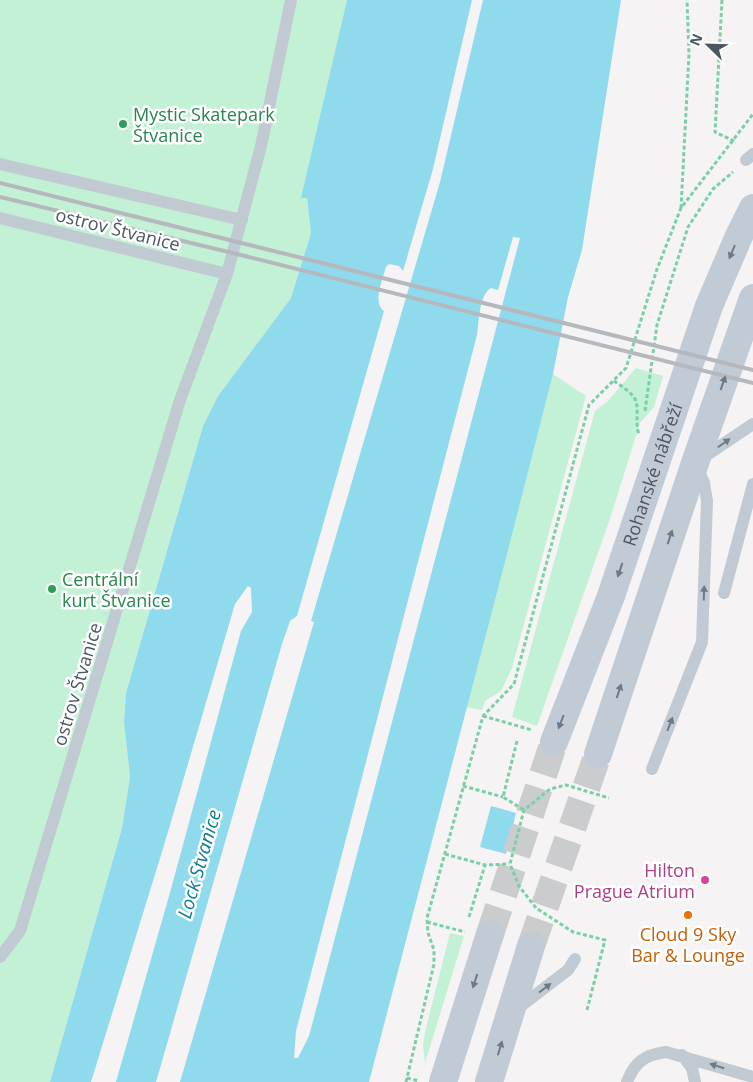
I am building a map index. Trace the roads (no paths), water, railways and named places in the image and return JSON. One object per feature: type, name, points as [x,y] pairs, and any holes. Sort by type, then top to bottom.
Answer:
[{"type":"main road","name":"Rohanské nábřeží","points":[[546,737],[611,596],[709,306],[753,208]]},
{"type":"main road","points":[[598,754],[695,462],[753,298]]},
{"type":"main road","points":[[443,1082],[480,934]]},
{"type":"main road","points":[[489,1082],[531,946]]},
{"type":"lane","name":"ostrov Štvanice","points":[[0,956],[20,931],[180,400],[227,274],[261,146],[291,0]]},
{"type":"lane","points":[[0,164],[242,220]]},
{"type":"lane","name":"ostrov Štvanice","points":[[0,218],[227,274]]},
{"type":"lane","points":[[652,769],[702,642],[707,501],[704,483],[695,462],[753,424]]},
{"type":"lane","points":[[724,593],[753,484]]},
{"type":"lane","points":[[511,1014],[568,970],[576,959]]},
{"type":"lane","points":[[627,1082],[633,1068],[642,1059],[652,1054],[666,1052],[682,1055],[753,1077]]},
{"type":"lane","points":[[682,1055],[692,1068],[695,1082]]},
{"type":"water","name":"Lock Stvanice","points":[[347,0],[472,0],[433,169],[403,271],[399,266],[389,264],[386,267],[379,290],[379,302],[384,311],[297,616],[290,621],[282,644],[156,1082],[116,1082],[241,631],[252,612],[251,588],[248,586],[235,604],[165,842],[91,1082],[50,1082],[122,828],[130,777],[124,722],[126,693],[203,426],[218,396],[291,298],[311,233],[307,198],[301,198]]},
{"type":"water","points":[[483,0],[621,0],[582,250],[568,297],[553,374],[507,554],[369,1082],[180,1082],[314,622],[311,621],[440,182]],"holes":[[[513,237],[520,238],[309,1036],[298,1058],[294,1058],[296,1031],[477,335],[482,303],[487,291],[491,288],[498,290]]]},
{"type":"water","points":[[491,806],[516,813],[506,854],[480,847]]},
{"type":"tunnel","points":[[490,934],[554,742]]},
{"type":"tunnel","points":[[531,946],[598,754]]},
{"type":"railway","points":[[0,183],[753,370]]},
{"type":"railway","points":[[0,197],[753,383]]},
{"type":"place","name":"Mystic Skatepark Štvanice","points":[[123,124]]},
{"type":"place","name":"Centrální kurt Štvanice","points":[[52,589]]},
{"type":"place","name":"Hilton Prague Atrium","points":[[705,880]]},
{"type":"place","name":"Cloud 9 Sky Bar & Lounge","points":[[688,915]]}]
